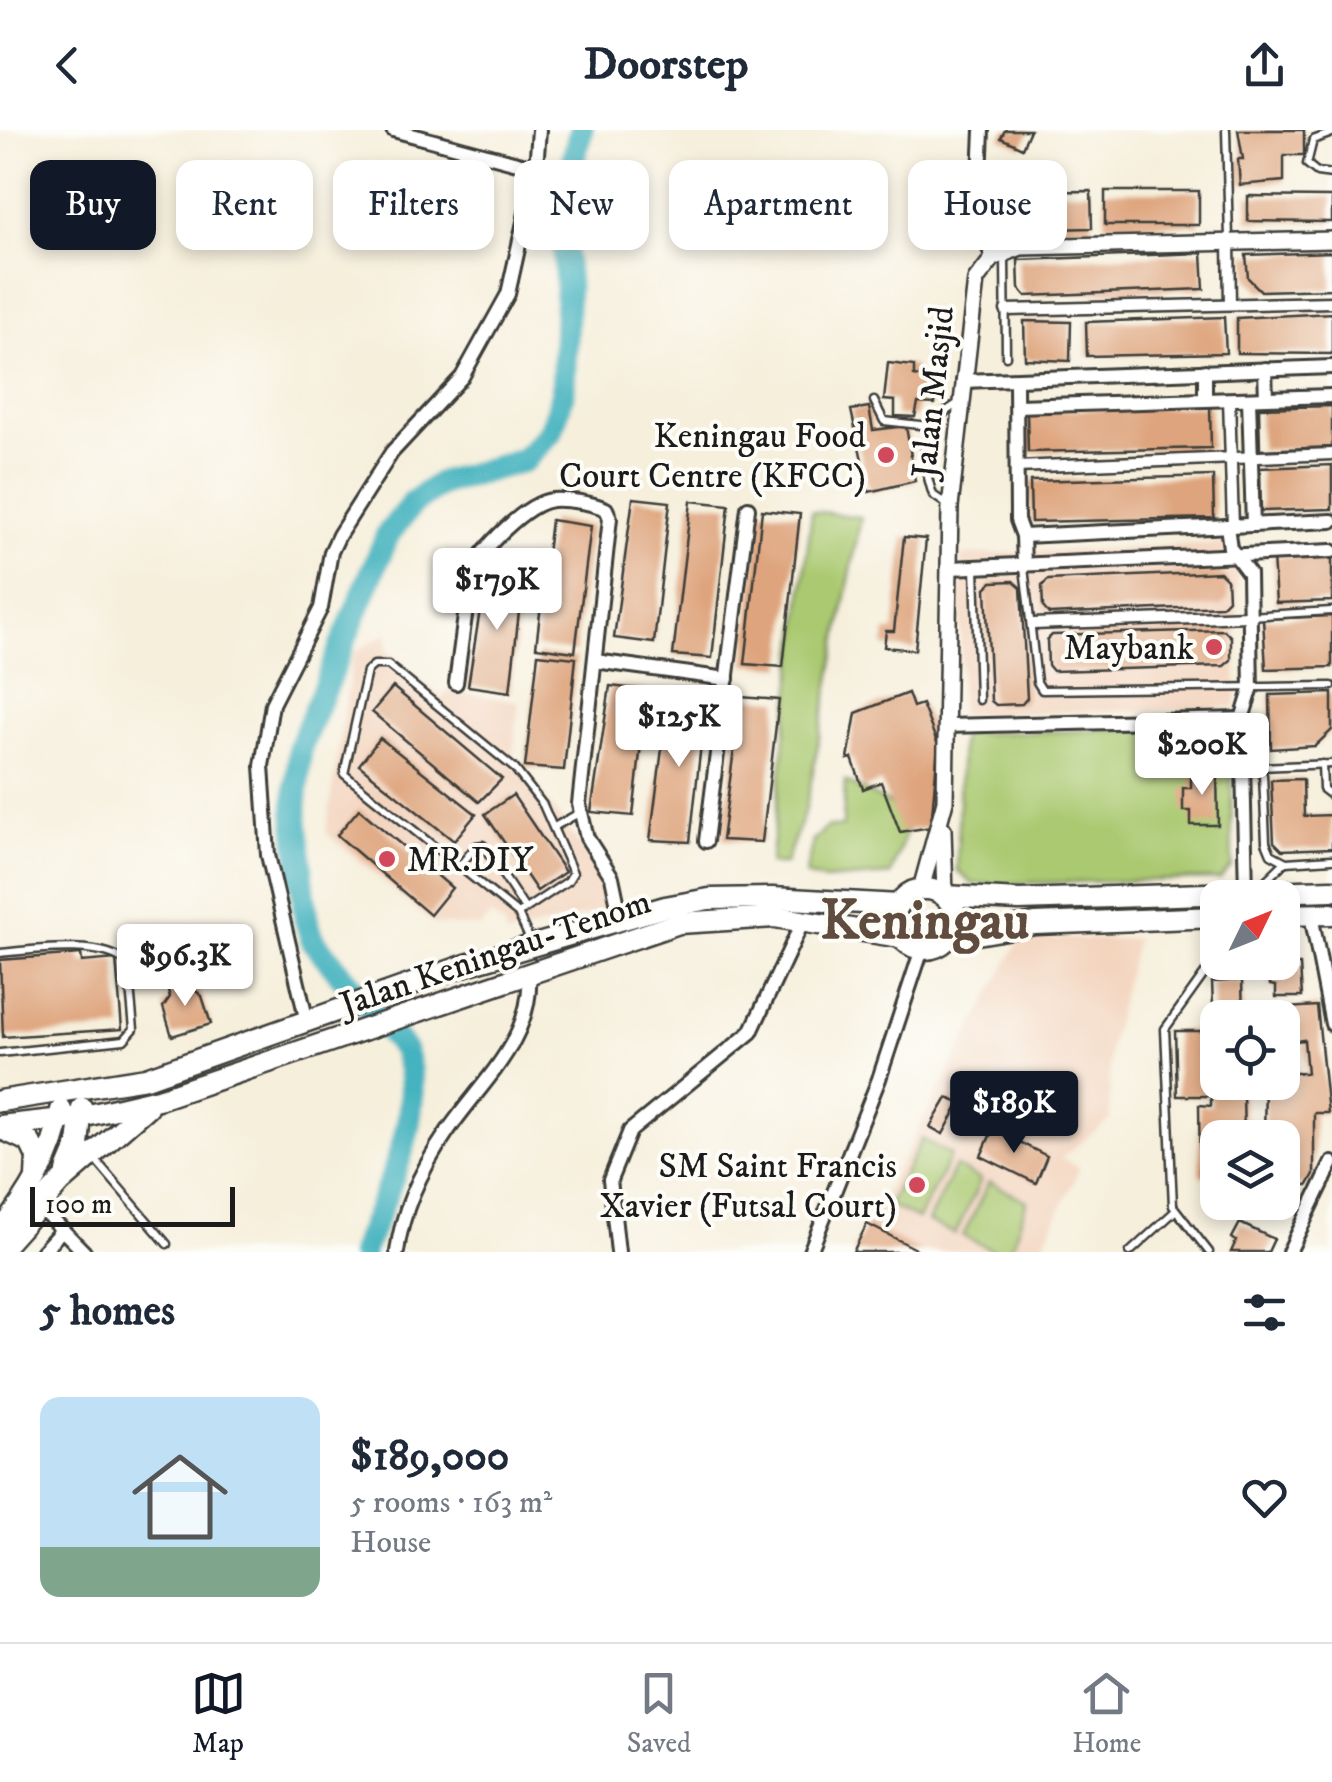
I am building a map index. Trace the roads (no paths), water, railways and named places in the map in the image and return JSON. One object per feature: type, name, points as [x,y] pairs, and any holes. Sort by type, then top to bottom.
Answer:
[{"type":"main road","points":[[1200,894],[1018,900],[945,896],[922,889],[898,905],[896,921],[901,936],[922,949],[948,939],[1034,924],[1200,918]]},
{"type":"main road","points":[[1300,891],[1332,890]]},
{"type":"main road","points":[[945,896],[955,912],[948,939]]},
{"type":"main road","name":"Jalan Keningau-Tenom","points":[[0,1100],[74,1092],[146,1078],[532,946],[709,899],[898,905]]},
{"type":"main road","name":"Jalan Keningau-Tenom","points":[[0,1128],[81,1117],[162,1098],[679,923],[740,916],[901,936]]},
{"type":"main road","points":[[61,1182],[74,1156],[81,1117],[74,1092]]},
{"type":"main road","points":[[0,1233],[36,1179],[74,1092]]},
{"type":"main road","points":[[0,1250],[90,1154],[162,1098]]},
{"type":"main road","points":[[0,1128],[30,1142],[37,1156],[36,1179]]},
{"type":"street","points":[[393,130],[514,162]]},
{"type":"street","points":[[537,160],[539,130]]},
{"type":"street","points":[[982,130],[978,223],[999,255],[1021,248],[1332,240]]},
{"type":"street","points":[[1229,242],[1230,304]]},
{"type":"street","points":[[307,1022],[268,854],[262,766],[272,704],[321,608],[331,552],[339,535],[392,452],[462,377],[508,294],[518,250]]},
{"type":"street","name":"Jalan Masjid","points":[[942,820],[950,507],[972,294],[976,280],[999,255]]},
{"type":"street","points":[[1006,310],[1332,302]]},
{"type":"street","points":[[963,381],[1332,367]]},
{"type":"street","points":[[1265,369],[1266,398]]},
{"type":"street","points":[[1205,371],[1205,400]]},
{"type":"street","points":[[1016,380],[1018,520],[1024,566]]},
{"type":"street","points":[[1017,406],[1332,396]]},
{"type":"street","points":[[1229,399],[1230,548],[1250,572],[1250,690],[1242,720],[1248,880]]},
{"type":"street","points":[[1249,399],[1253,525]]},
{"type":"street","points":[[1017,468],[1332,454]]},
{"type":"street","points":[[456,683],[471,571],[478,556],[538,505],[552,500],[606,509],[610,518],[580,813],[587,838],[608,868],[621,920]]},
{"type":"street","points":[[706,841],[748,508]]},
{"type":"street","points":[[1023,536],[1332,521]]},
{"type":"street","points":[[950,568],[1332,550]]},
{"type":"street","points":[[1033,624],[1248,616]]},
{"type":"street","points":[[595,661],[726,679]]},
{"type":"street","points":[[946,726],[1242,720]]},
{"type":"street","points":[[922,889],[942,820]]},
{"type":"street","points":[[942,820],[945,896]]},
{"type":"street","points":[[1322,914],[1332,1024]]},
{"type":"street","points":[[618,1252],[610,1180],[630,1130],[751,1032],[803,921]]},
{"type":"street","points":[[810,1252],[880,1079],[922,949]]},
{"type":"street","points":[[398,1252],[402,1227],[427,1165],[519,1032],[531,994],[529,973]]},
{"type":"street","points":[[1289,1252],[1332,1162]]},
{"type":"street","points":[[40,1208],[84,1252]]},
{"type":"street","points":[[42,1252],[62,1230]]},
{"type":"lane","points":[[1226,130],[1229,242]]},
{"type":"lane","points":[[1332,133],[1312,140],[1307,164],[1317,172],[1332,174]]},
{"type":"lane","points":[[999,255],[1006,310],[1006,356]]},
{"type":"lane","points":[[874,402],[884,421],[929,426]]},
{"type":"lane","points":[[950,507],[932,496],[925,470],[929,426],[939,414],[961,402]]},
{"type":"lane","points":[[1024,566],[1037,682],[1050,693],[1332,686]]},
{"type":"lane","points":[[974,567],[980,700]]},
{"type":"lane","points":[[1248,616],[1332,611]]},
{"type":"lane","points":[[374,664],[388,666],[508,761],[543,805],[573,872],[568,881],[521,912],[344,774],[367,672],[374,664]]},
{"type":"lane","points":[[1243,749],[1259,767],[1266,842],[1271,854],[1286,862],[1332,859]]},
{"type":"lane","points":[[1322,764],[1323,788],[1332,796]]},
{"type":"lane","points":[[1259,767],[1332,764]]},
{"type":"lane","points":[[554,827],[580,813]]},
{"type":"lane","points":[[459,867],[476,846],[482,845],[521,912],[532,946]]},
{"type":"lane","points":[[1264,880],[1286,862]]},
{"type":"lane","points":[[0,953],[62,948],[118,956],[128,965],[134,1029],[124,1040],[0,1052]]},
{"type":"lane","points":[[1200,980],[1165,1029],[1176,1211],[1209,1252]]},
{"type":"lane","points":[[90,1154],[167,1244]]},
{"type":"lane","points":[[1130,1252],[1176,1211]]},
{"type":"waterway","points":[[362,1252],[401,1152],[408,1125],[410,1073],[403,1048],[313,941],[306,919],[295,810],[300,747],[388,534],[413,503],[441,483],[524,460],[551,431],[563,392],[567,286],[561,208],[581,130]]},
{"type":"place","name":"Keningau Food Court Centre (KFCC)","points":[[886,455]]},
{"type":"place","name":"Maybank","points":[[1214,647]]},
{"type":"place","name":"MR.DIY","points":[[387,859]]},
{"type":"place","name":"SM Saint Francis Xavier (Futsal Court)","points":[[917,1185]]},
{"type":"district","name":"Keningau","points":[[925,919]]}]
